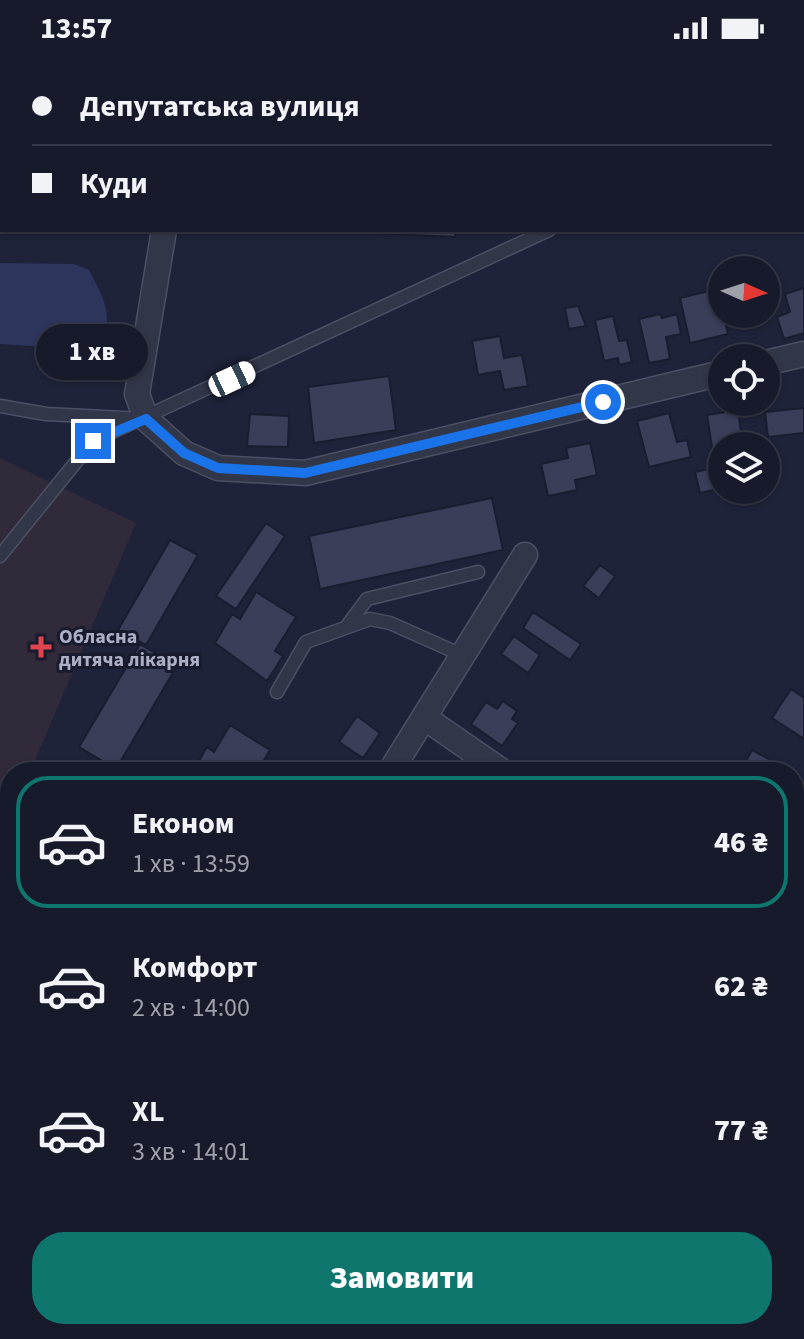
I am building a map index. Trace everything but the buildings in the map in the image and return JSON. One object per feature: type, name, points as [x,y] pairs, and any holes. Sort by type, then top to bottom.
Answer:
[{"type":"street","points":[[164,232],[137,394],[146,419],[184,453],[218,468],[305,473],[708,376]]},
{"type":"street","points":[[780,360],[804,354]]},
{"type":"street","points":[[396,762],[525,555]]},
{"type":"street","points":[[425,718],[489,762]]},
{"type":"lane","points":[[0,556],[93,441],[545,232]]},
{"type":"lane","points":[[0,406],[46,414],[146,419]]},
{"type":"lane","points":[[347,626],[367,599],[478,572]]},
{"type":"lane","points":[[277,692],[306,642],[370,619],[390,623],[462,655]]},
{"type":"shaded area","name":"Обласна дитяча лікарня","points":[[0,458],[136,523],[34,762],[0,762]]},
{"type":"water","points":[[0,263],[74,264],[89,270],[106,307],[107,325],[101,346],[79,349],[0,344]]},
{"type":"place","name":"Обласна дитяча лікарня","points":[[41,647]]},
{"type":"route","points":[[93,441],[146,419],[184,453],[218,468],[305,473],[603,402]]}]
